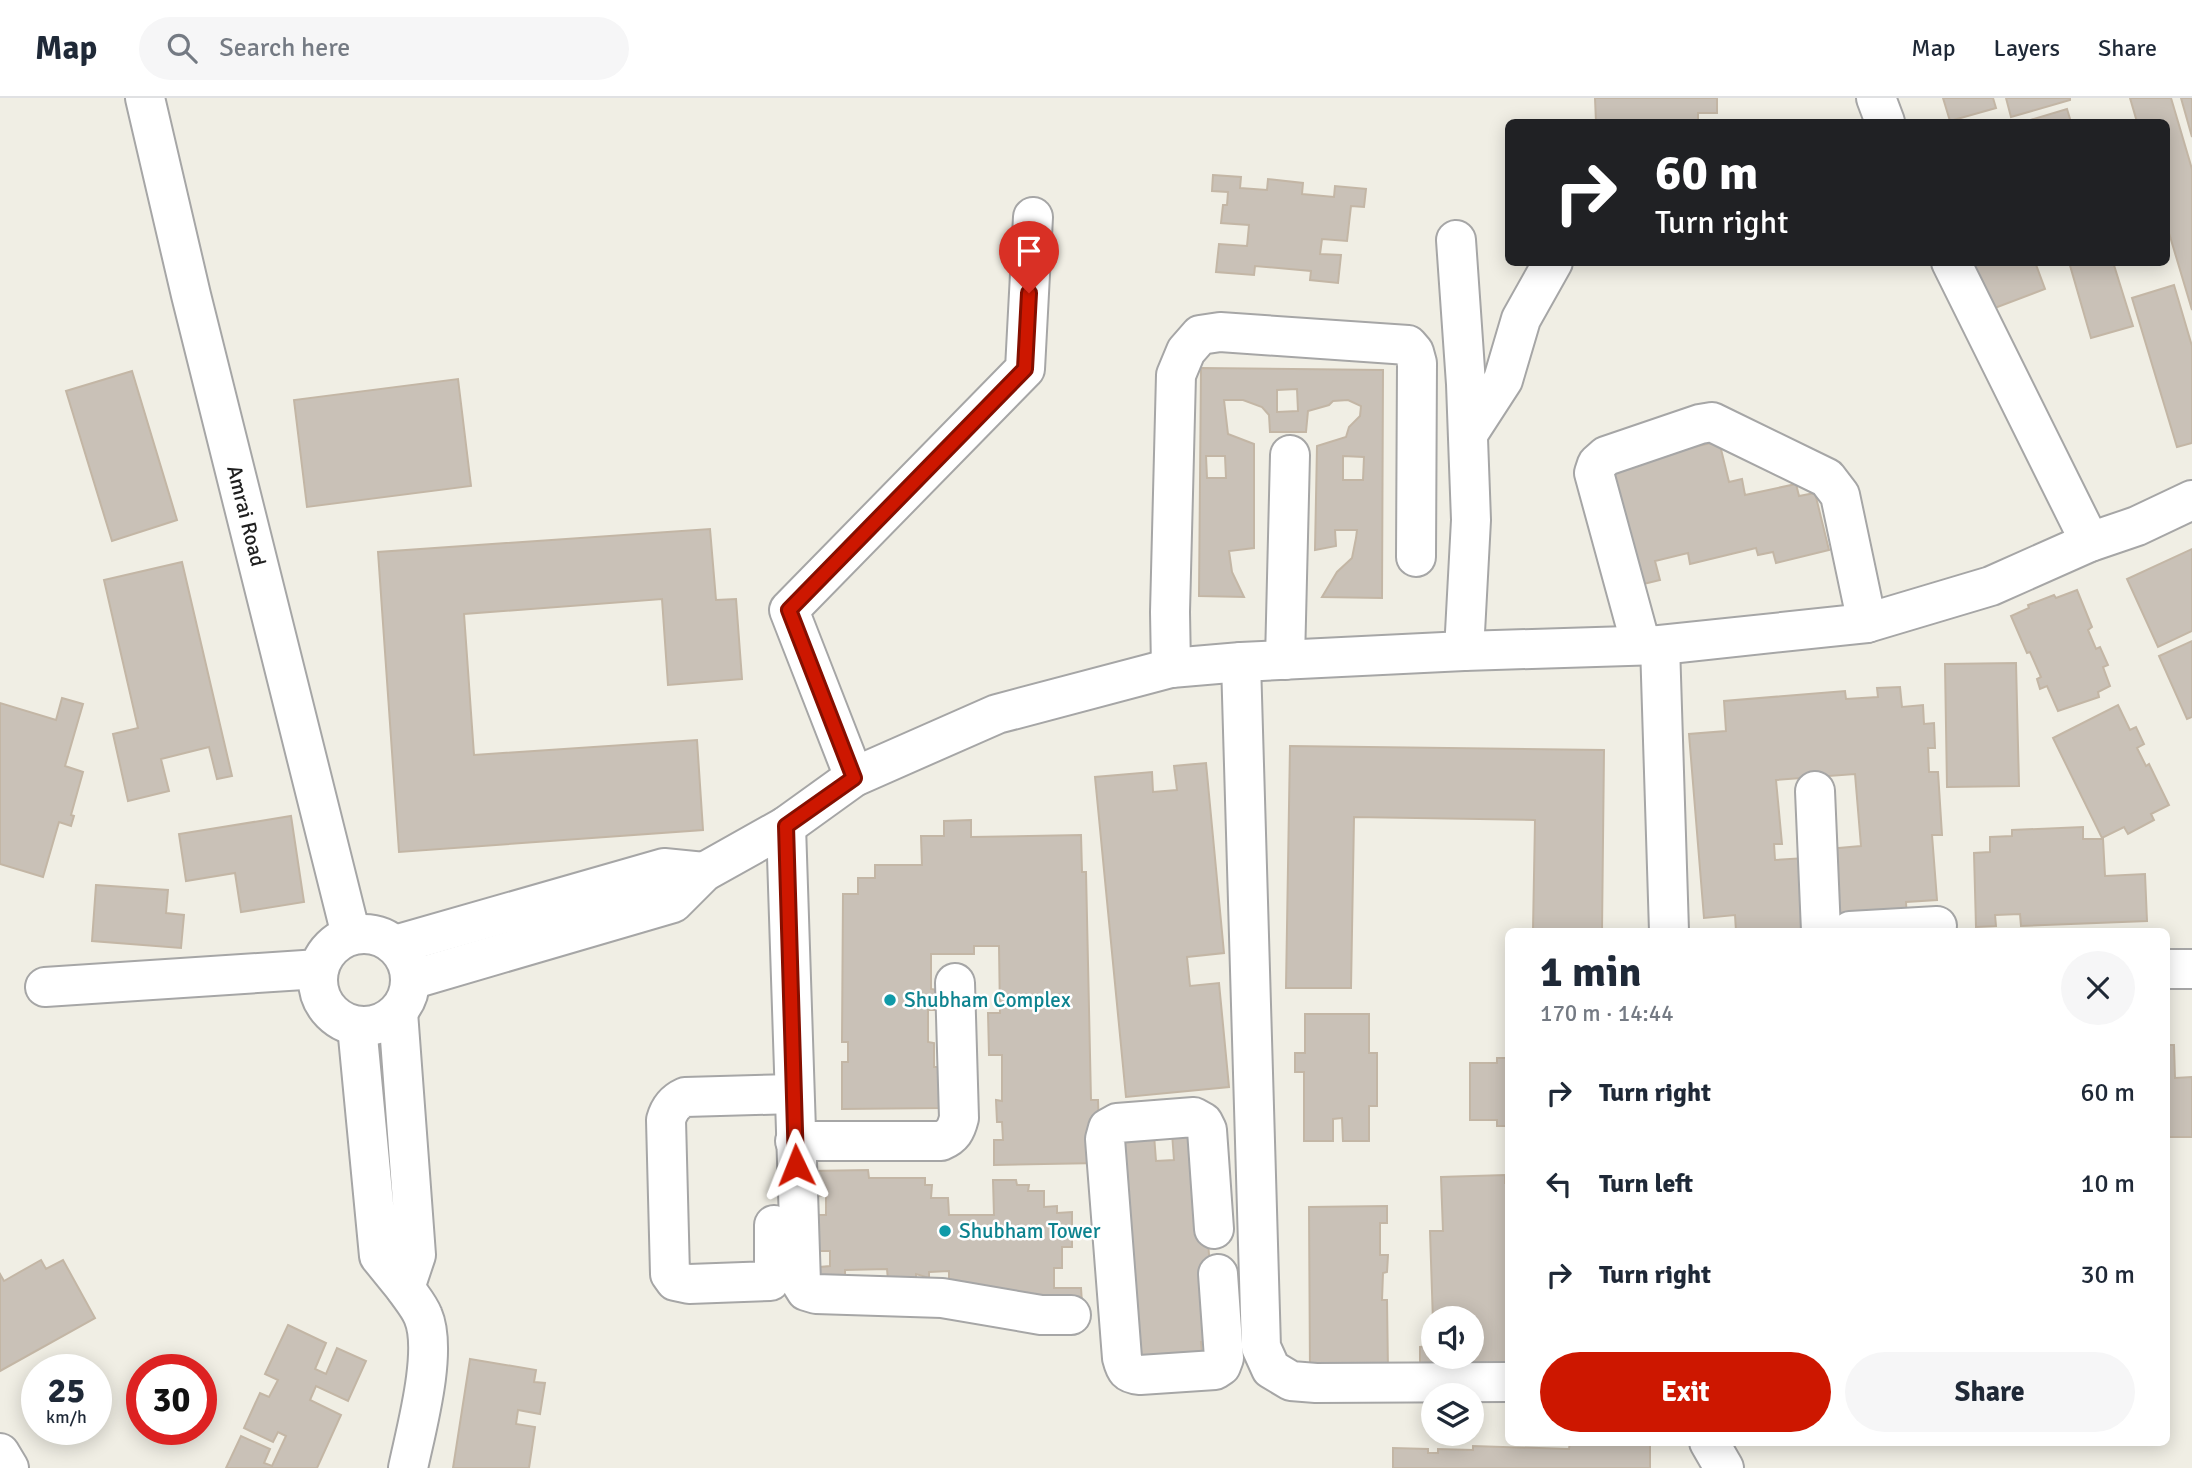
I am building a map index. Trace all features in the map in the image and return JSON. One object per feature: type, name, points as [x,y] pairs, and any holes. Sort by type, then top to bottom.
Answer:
[{"type":"street","name":"Amrai Road","points":[[145,98],[191,295],[351,935]]},
{"type":"street","points":[[1876,98],[1884,119]]},
{"type":"street","points":[[854,778],[789,610],[1025,369],[1033,217]]},
{"type":"street","points":[[1456,240],[1471,520],[1464,651]]},
{"type":"street","points":[[1468,434],[1503,380],[1521,318],[1551,266]]},
{"type":"street","points":[[1953,266],[2090,541]]},
{"type":"street","points":[[1171,668],[1176,376],[1185,351],[1200,335],[1220,332],[1408,345],[1414,352],[1417,363],[1416,557]]},
{"type":"street","points":[[1669,928],[1650,645],[1594,473],[1597,464],[1606,456],[1712,422],[1827,478],[1835,485],[1840,495],[1867,623]]},
{"type":"street","points":[[1285,660],[1290,455]]},
{"type":"street","points":[[405,1288],[416,1255],[404,996],[405,956],[383,937],[367,933],[351,935],[336,942],[325,954],[318,969],[318,985],[322,1001],[331,1014],[356,1026],[373,1026],[387,1021],[404,996],[673,903],[704,872],[786,826],[854,778],[996,714],[1171,668],[1464,651],[1650,645],[1867,623],[1992,586],[2090,541],[2137,526],[2192,500]]},
{"type":"street","points":[[1416,519],[1471,520]]},
{"type":"street","points":[[1241,662],[1261,1347],[1271,1369],[1291,1381],[1505,1382]]},
{"type":"street","points":[[1815,790],[1822,928]]},
{"type":"street","points":[[783,1094],[685,1097],[677,1100],[669,1110],[666,1120],[670,1274],[675,1281],[682,1284],[702,1284],[764,1282],[773,1279],[783,1094],[786,826]]},
{"type":"street","points":[[395,945],[664,868],[704,872]]},
{"type":"street","points":[[1902,928],[1937,926]]},
{"type":"street","points":[[44,987],[318,969]]},
{"type":"street","points":[[2170,969],[2192,969]]},
{"type":"street","points":[[795,1141],[941,1141],[951,1137],[959,1118],[955,983]]},
{"type":"street","points":[[356,1026],[379,1256],[424,1317],[428,1343],[425,1380],[408,1468]]},
{"type":"street","points":[[783,1094],[795,1141],[801,1283],[806,1291],[816,1294],[942,1298],[1041,1315],[1071,1315]]},
{"type":"street","points":[[1217,1274],[1224,1358],[1221,1366],[1215,1370],[1140,1375],[1125,1370],[1105,1139],[1108,1128],[1117,1123],[1130,1122],[1194,1118],[1203,1122],[1207,1130],[1213,1213],[1257,1195]]},
{"type":"street","points":[[1223,1348],[1261,1347]]},
{"type":"street","points":[[1711,1446],[1724,1468]]},
{"type":"street","points":[[0,1453],[9,1468]]},
{"type":"building","points":[[1595,98],[1717,98],[1717,113],[1698,113],[1698,119],[1596,119]]},
{"type":"building","points":[[1943,98],[1993,98],[1996,108],[1949,119]]},
{"type":"building","points":[[2006,98],[2070,98],[2070,100],[2011,117]]},
{"type":"building","points":[[2130,98],[2171,98],[2192,169],[2192,310],[2170,236],[2170,119],[2136,119]]},
{"type":"building","points":[[2181,98],[2192,98],[2192,137]]},
{"type":"building","points":[[2067,109],[2070,119],[2034,119]]},
{"type":"building","points":[[1213,175],[1241,177],[1240,188],[1267,190],[1268,179],[1303,183],[1302,194],[1334,197],[1335,186],[1366,189],[1364,207],[1351,206],[1347,241],[1322,239],[1320,254],[1341,255],[1338,283],[1310,280],[1311,271],[1255,266],[1254,275],[1216,272],[1219,244],[1247,246],[1249,225],[1221,223],[1228,192],[1212,191]]},
{"type":"building","points":[[1970,266],[2036,266],[2045,289],[1987,311]]},
{"type":"building","points":[[2070,266],[2114,266],[2133,326],[2091,338]]},
{"type":"building","points":[[2174,285],[2192,346],[2192,443],[2177,447],[2132,298]]},
{"type":"building","points":[[1201,368],[1383,370],[1382,598],[1322,597],[1337,572],[1352,558],[1356,538],[1357,530],[1335,530],[1336,546],[1315,550],[1317,446],[1346,437],[1349,427],[1360,416],[1361,406],[1348,400],[1333,401],[1329,405],[1308,411],[1306,432],[1270,432],[1269,415],[1262,407],[1243,400],[1224,400],[1228,434],[1254,444],[1254,548],[1229,551],[1232,572],[1244,597],[1199,596]],"holes":[[[1297,389],[1298,411],[1277,412],[1277,390]],[[1206,456],[1225,456],[1226,478],[1207,478]],[[1343,456],[1364,457],[1363,480],[1343,480]]]},
{"type":"building","points":[[132,371],[177,520],[112,541],[66,391]]},
{"type":"building","points":[[458,379],[471,486],[307,507],[294,400]]},
{"type":"building","points":[[1719,441],[1729,482],[1742,479],[1745,495],[1796,484],[1799,496],[1815,493],[1829,550],[1776,563],[1773,552],[1758,555],[1756,548],[1690,564],[1688,553],[1655,561],[1660,580],[1631,587],[1603,469]]},
{"type":"building","points":[[710,529],[716,600],[736,599],[742,679],[668,685],[662,599],[464,614],[474,755],[697,740],[703,830],[399,852],[378,552]]},
{"type":"building","points":[[2192,549],[2192,631],[2158,647],[2127,579]]},
{"type":"building","points":[[182,562],[232,776],[217,779],[209,747],[161,759],[169,791],[128,801],[113,734],[138,728],[104,580]]},
{"type":"building","points":[[2077,590],[2092,627],[2088,630],[2096,649],[2100,647],[2108,665],[2103,667],[2110,686],[2098,692],[2099,697],[2058,711],[2047,686],[2040,689],[2037,679],[2041,677],[2011,616],[2029,608],[2028,605]]},
{"type":"building","points":[[2192,641],[2192,717],[2187,719],[2159,656]]},
{"type":"building","points":[[2016,663],[2019,786],[1947,787],[1945,664]]},
{"type":"building","points":[[1900,687],[1902,707],[1923,705],[1924,724],[1934,723],[1935,748],[1928,748],[1929,772],[1938,772],[1942,835],[1932,835],[1937,900],[1906,902],[1907,921],[1834,927],[1828,849],[1861,846],[1855,774],[1776,780],[1782,844],[1774,844],[1775,860],[1805,858],[1811,928],[1736,928],[1735,915],[1704,918],[1689,734],[1726,731],[1724,701],[1845,691],[1846,699],[1878,697],[1877,688]]},
{"type":"building","points":[[62,698],[83,704],[65,766],[83,772],[71,815],[74,816],[71,826],[59,822],[43,877],[0,864],[0,703],[56,720]]},
{"type":"building","points":[[2118,705],[2130,730],[2136,727],[2144,744],[2137,748],[2146,766],[2149,764],[2169,805],[2151,814],[2154,820],[2128,834],[2124,827],[2102,838],[2053,738]]},
{"type":"building","points":[[1290,746],[1604,750],[1602,928],[1533,928],[1535,820],[1354,817],[1351,988],[1286,988]]},
{"type":"building","points":[[1206,763],[1224,953],[1187,957],[1190,986],[1219,983],[1229,1087],[1126,1097],[1095,777],[1152,772],[1153,792],[1177,790],[1174,766]]},
{"type":"building","points":[[291,816],[304,902],[241,912],[235,873],[186,881],[179,834]]},
{"type":"building","name":"Shubham Complex","points":[[971,820],[971,837],[1081,835],[1082,872],[1086,872],[1091,1100],[1098,1100],[1100,1163],[994,1165],[994,1140],[1003,1140],[1002,1122],[997,1122],[996,1100],[1002,1101],[1002,1055],[989,1055],[988,1013],[1000,1013],[999,946],[974,946],[974,954],[931,954],[931,989],[938,990],[938,1010],[928,1010],[928,1042],[934,1043],[934,1067],[942,1067],[942,1108],[842,1109],[842,1062],[848,1062],[848,1042],[842,1042],[843,894],[858,894],[858,878],[875,878],[875,865],[922,865],[921,836],[944,836],[944,821]]},
{"type":"building","points":[[2083,827],[2083,839],[2103,839],[2105,876],[2145,874],[2147,921],[2021,926],[2020,914],[1995,915],[1996,926],[1976,927],[1974,853],[1990,852],[1990,837],[2012,836],[2012,830]]},
{"type":"building","points":[[96,885],[168,890],[166,913],[184,915],[181,948],[92,941]]},
{"type":"building","points":[[1305,1014],[1369,1014],[1369,1053],[1377,1053],[1377,1106],[1369,1106],[1369,1141],[1343,1141],[1342,1118],[1333,1119],[1333,1141],[1304,1141],[1304,1072],[1295,1072],[1295,1053],[1305,1053]]},
{"type":"building","points":[[2170,1045],[2174,1045],[2175,1078],[2192,1077],[2192,1137],[2170,1137]]},
{"type":"building","points":[[1497,1058],[1505,1058],[1505,1126],[1497,1126],[1497,1120],[1470,1120],[1470,1063],[1497,1063]]},
{"type":"building","points":[[1199,1131],[1216,1341],[1201,1342],[1203,1363],[1130,1368],[1113,1138],[1154,1135],[1156,1161],[1174,1160],[1172,1133]]},
{"type":"building","name":"Shubham Tower","points":[[868,1170],[869,1178],[925,1178],[925,1185],[932,1185],[931,1198],[948,1198],[949,1215],[994,1215],[993,1180],[1016,1180],[1017,1185],[1029,1185],[1028,1191],[1044,1191],[1044,1207],[1057,1206],[1057,1213],[1072,1212],[1072,1247],[1062,1247],[1062,1268],[1054,1268],[1054,1288],[1081,1288],[1082,1303],[949,1289],[949,1271],[929,1272],[929,1278],[916,1274],[916,1280],[888,1280],[887,1269],[845,1270],[845,1287],[820,1287],[820,1267],[830,1266],[830,1251],[819,1251],[818,1215],[826,1215],[826,1196],[811,1195],[810,1171]]},
{"type":"building","points":[[1505,1175],[1505,1375],[1420,1378],[1420,1347],[1421,1369],[1484,1369],[1484,1306],[1432,1306],[1430,1231],[1443,1231],[1441,1177]]},
{"type":"building","points":[[1387,1206],[1387,1223],[1380,1223],[1380,1255],[1388,1255],[1387,1272],[1383,1273],[1382,1300],[1387,1300],[1388,1371],[1310,1371],[1309,1207]]},
{"type":"building","points":[[41,1260],[46,1269],[63,1260],[95,1318],[30,1354],[21,1354],[21,1359],[0,1371],[0,1274],[4,1281]]},
{"type":"building","points":[[288,1325],[326,1343],[315,1369],[326,1374],[337,1348],[366,1361],[348,1401],[316,1386],[310,1400],[341,1415],[317,1468],[226,1468],[241,1436],[270,1449],[264,1463],[272,1466],[286,1436],[278,1432],[273,1442],[244,1428],[260,1393],[269,1397],[278,1380],[265,1374]]},
{"type":"building","points":[[470,1359],[536,1370],[534,1382],[545,1383],[540,1414],[518,1410],[516,1424],[535,1427],[529,1468],[453,1468]]},
{"type":"building","points":[[1473,1446],[1569,1449],[1569,1446],[1650,1446],[1650,1468],[1393,1468],[1393,1448],[1428,1449],[1428,1453],[1438,1453],[1438,1449],[1473,1450]]},
{"type":"place","name":"Shubham Complex","points":[[890,1000]]},
{"type":"place","name":"Shubham Tower","points":[[945,1231]]},
{"type":"route","points":[[796,1165],[786,826],[854,778],[789,610],[1025,369],[1029,293]]}]
